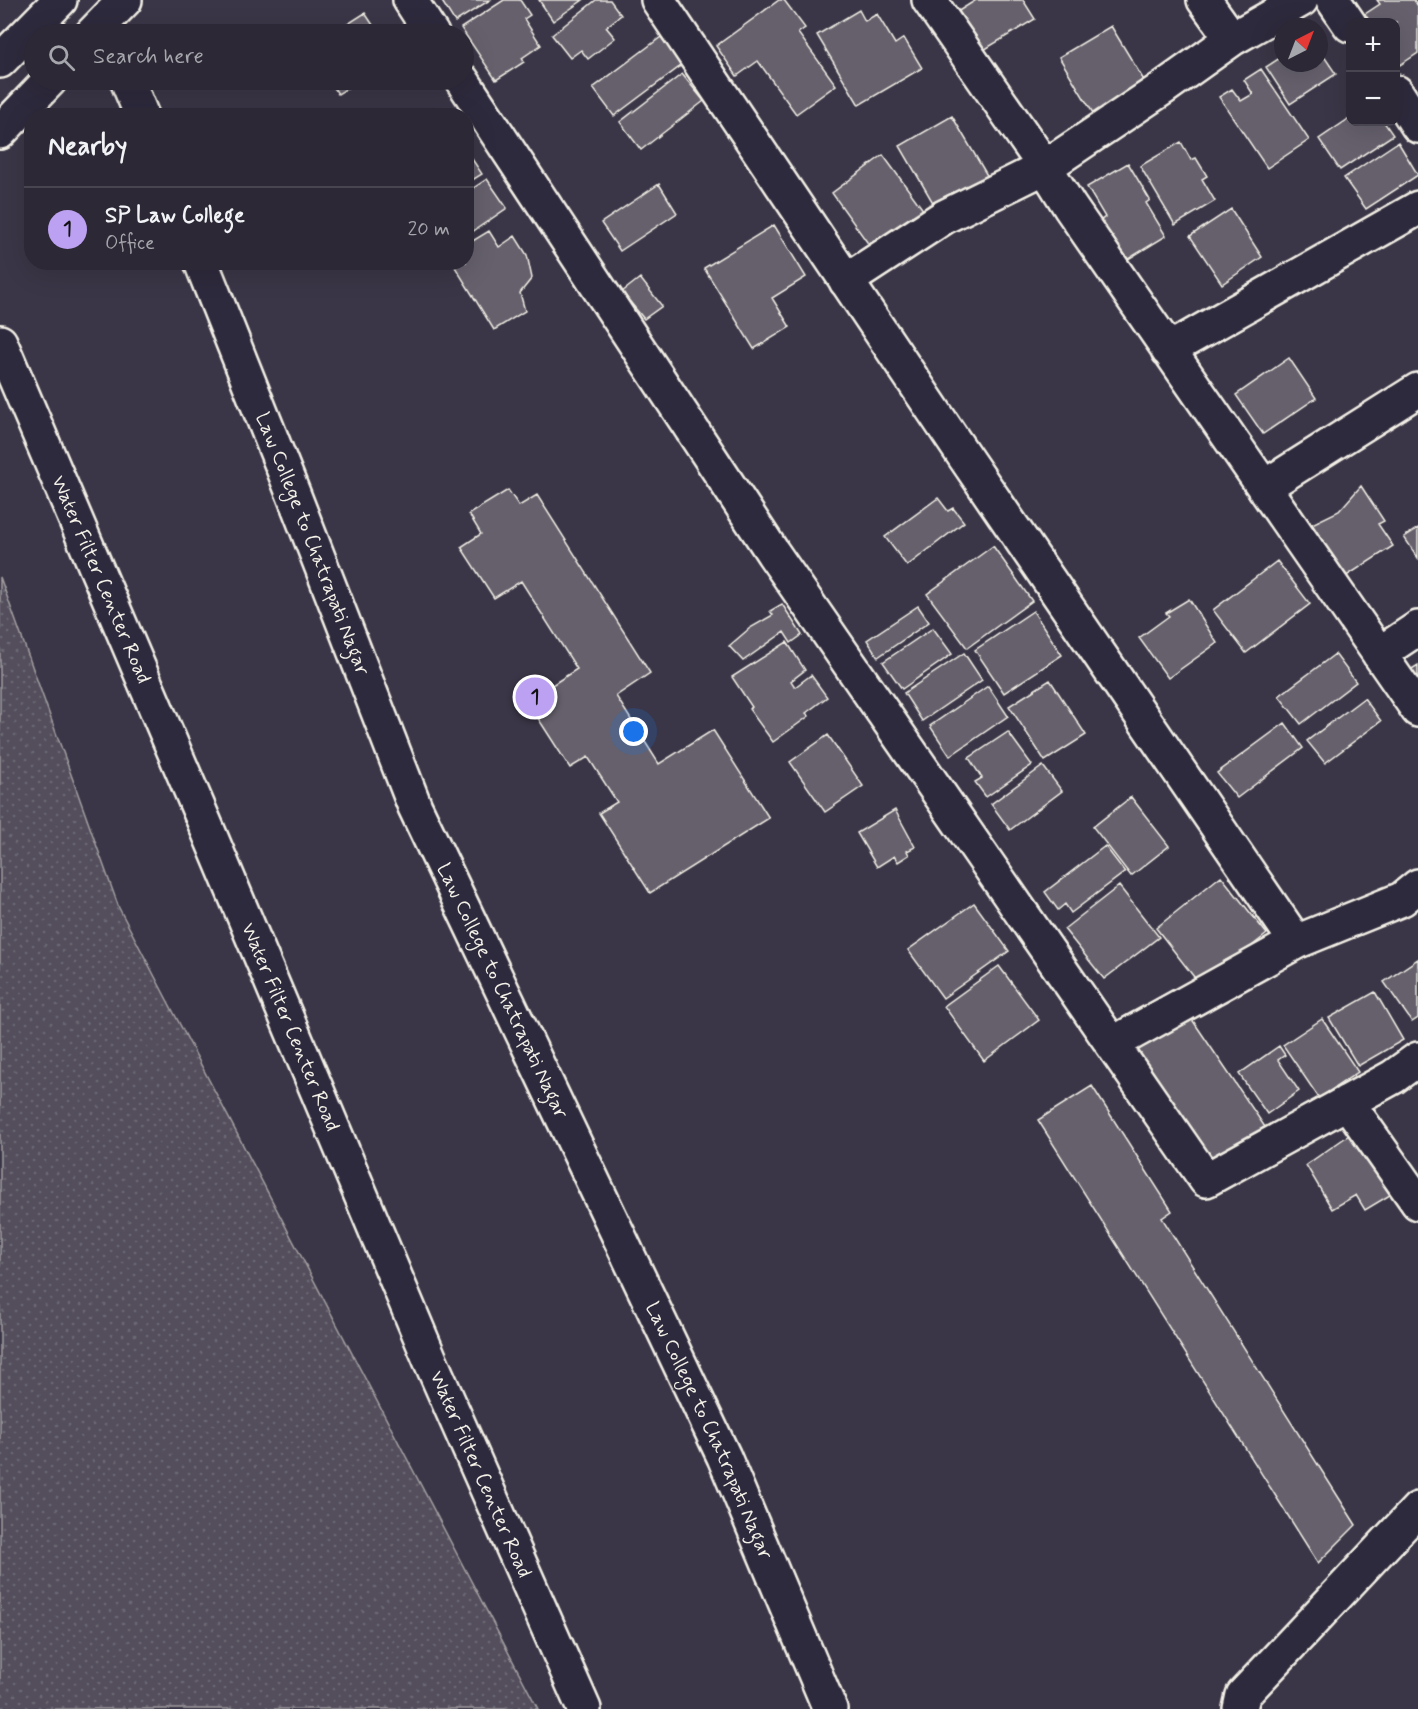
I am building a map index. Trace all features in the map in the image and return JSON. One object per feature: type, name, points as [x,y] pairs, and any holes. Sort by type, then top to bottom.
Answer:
[{"type":"street","points":[[36,24],[60,0]]},
{"type":"street","points":[[410,0],[426,24]]},
{"type":"street","points":[[658,0],[964,456],[1296,942]]},
{"type":"street","points":[[929,0],[1418,710]]},
{"type":"street","points":[[1204,0],[1232,39]]},
{"type":"street","points":[[846,281],[944,217],[1045,167],[1232,39],[1301,0]]},
{"type":"street","points":[[1334,0],[1346,19]]},
{"type":"street","points":[[0,61],[24,37]]},
{"type":"street","points":[[0,132],[40,90]]},
{"type":"street","points":[[131,90],[139,108]]},
{"type":"street","points":[[469,90],[773,553],[1206,1180],[1393,1077],[1418,1059]]},
{"type":"street","points":[[1400,99],[1418,126]]},
{"type":"street","points":[[1168,350],[1418,208]]},
{"type":"street","name":"Law College to Chatrapati Nagar","points":[[204,270],[416,807],[724,1457],[830,1709]]},
{"type":"street","name":"Water Filter Center Road","points":[[0,342],[431,1362],[584,1709]]},
{"type":"street","points":[[1263,487],[1418,390]]},
{"type":"street","points":[[1379,654],[1418,628]]},
{"type":"street","points":[[1112,1044],[1296,942],[1402,899],[1418,886]]},
{"type":"street","points":[[1347,1102],[1418,1203]]},
{"type":"street","points":[[1240,1709],[1243,1695],[1418,1509]]},
{"type":"shaded area","points":[[0,577],[119,908],[538,1709],[0,1709]]},
{"type":"building","points":[[441,0],[490,0],[455,22]]},
{"type":"building","points":[[504,0],[520,0],[530,15],[524,19],[541,45],[522,58],[524,62],[496,80],[474,47],[474,24],[467,24]]},
{"type":"building","points":[[539,0],[583,0],[553,21]]},
{"type":"building","points":[[596,0],[610,0],[621,15],[606,27],[615,38],[588,59],[581,50],[570,58],[552,35]]},
{"type":"building","points":[[779,0],[784,0],[805,28],[798,33],[836,85],[796,114],[758,61],[737,76],[716,46]]},
{"type":"building","points":[[976,0],[1023,0],[1035,19],[982,51],[957,12]]},
{"type":"building","points":[[1377,0],[1414,0],[1418,6],[1418,53],[1400,65],[1400,18],[1368,18],[1365,14],[1380,4]]},
{"type":"building","points":[[859,10],[865,21],[877,14],[895,44],[904,38],[922,68],[859,105],[817,35]]},
{"type":"building","points":[[365,13],[372,24],[348,24]]},
{"type":"building","points":[[1111,26],[1151,92],[1099,123],[1059,57]]},
{"type":"building","points":[[661,37],[682,65],[614,116],[593,88]]},
{"type":"building","points":[[1274,62],[1274,72],[1328,72],[1328,62],[1336,74],[1290,104],[1266,67]]},
{"type":"building","points":[[1261,69],[1309,140],[1267,168],[1219,97],[1232,89],[1241,101],[1253,94],[1244,80]]},
{"type":"building","points":[[682,74],[704,101],[641,150],[620,122]]},
{"type":"building","points":[[952,116],[991,182],[939,213],[900,146]]},
{"type":"building","points":[[1346,121],[1346,126],[1387,126],[1393,135],[1340,170],[1319,139]]},
{"type":"building","points":[[1181,142],[1191,160],[1196,158],[1207,176],[1202,179],[1215,201],[1175,225],[1140,166]]},
{"type":"building","points":[[1398,142],[1418,175],[1366,209],[1344,178]]},
{"type":"building","points":[[883,155],[924,211],[872,249],[832,193]]},
{"type":"building","points":[[474,162],[482,174],[474,179]]},
{"type":"building","points":[[1128,163],[1150,200],[1146,203],[1166,236],[1125,261],[1100,221],[1105,217],[1087,187]]},
{"type":"building","points":[[487,179],[507,208],[474,231],[474,188]]},
{"type":"building","points":[[659,184],[677,213],[620,251],[601,223]]},
{"type":"building","points":[[1231,209],[1262,257],[1222,284],[1190,236]]},
{"type":"building","points":[[774,225],[806,277],[772,298],[790,327],[754,349],[704,268]]},
{"type":"building","points":[[489,231],[499,247],[515,236],[527,255],[532,278],[520,293],[525,311],[494,330],[457,270],[474,270],[474,240]]},
{"type":"building","points":[[640,278],[662,306],[644,319],[622,292]]},
{"type":"building","points":[[1289,358],[1316,398],[1263,434],[1236,395]]},
{"type":"building","points":[[1361,486],[1384,521],[1378,524],[1393,546],[1345,577],[1312,524],[1339,511]]},
{"type":"building","points":[[508,490],[519,506],[537,495],[650,673],[616,696],[659,764],[713,730],[769,818],[650,893],[599,813],[617,802],[588,757],[570,768],[527,701],[577,669],[521,581],[494,598],[461,547],[481,534],[469,514]]},
{"type":"building","points":[[938,498],[948,511],[953,508],[964,522],[907,566],[885,537]]},
{"type":"building","points":[[1418,528],[1418,558],[1404,537]]},
{"type":"building","points":[[993,546],[1032,601],[967,648],[927,594]]},
{"type":"building","points":[[1277,561],[1310,604],[1246,653],[1213,610]]},
{"type":"building","points":[[1189,599],[1217,643],[1168,678],[1139,638],[1169,616],[1166,613]]},
{"type":"building","points":[[782,604],[802,635],[791,643],[784,632],[743,661],[729,646],[750,628],[773,615],[770,611]]},
{"type":"building","points":[[918,606],[929,622],[878,657],[867,640]]},
{"type":"building","points":[[1033,611],[1062,655],[1004,693],[975,650]]},
{"type":"building","points":[[933,628],[952,654],[902,689],[883,662]]},
{"type":"building","points":[[787,642],[805,670],[791,681],[795,687],[811,675],[827,697],[806,713],[809,716],[773,742],[749,709],[752,707],[732,677]]},
{"type":"building","points":[[964,653],[982,680],[922,721],[904,693]]},
{"type":"building","points":[[1335,654],[1356,682],[1301,724],[1279,696]]},
{"type":"building","points":[[1418,665],[1418,682],[1410,670]]},
{"type":"building","points":[[1050,680],[1086,735],[1045,761],[1009,706]]},
{"type":"building","points":[[988,686],[1008,716],[950,756],[930,726]]},
{"type":"building","points":[[1364,698],[1381,721],[1325,763],[1307,741]]},
{"type":"building","points":[[1285,723],[1303,748],[1237,798],[1217,773]]},
{"type":"building","points":[[1008,732],[1032,765],[986,797],[975,782],[982,778],[969,758]]},
{"type":"building","points":[[828,735],[863,786],[825,812],[790,762]]},
{"type":"building","points":[[1043,766],[1062,791],[1010,830],[991,804]]},
{"type":"building","points":[[1131,797],[1169,846],[1131,876],[1093,827]]},
{"type":"building","points":[[895,810],[915,847],[907,851],[909,855],[898,862],[894,856],[877,867],[857,833]]},
{"type":"building","points":[[1105,846],[1125,872],[1071,913],[1065,904],[1058,910],[1045,892]]},
{"type":"building","points":[[1221,876],[1267,934],[1201,986],[1156,928]]},
{"type":"building","points":[[1119,886],[1159,937],[1104,979],[1064,929]]},
{"type":"building","points":[[974,903],[1009,951],[943,998],[908,950]]},
{"type":"building","points":[[1418,959],[1418,1018],[1412,1022],[1384,982]]},
{"type":"building","points":[[999,966],[1039,1020],[984,1061],[944,1006]]},
{"type":"building","points":[[1375,992],[1403,1040],[1358,1066],[1329,1018]]},
{"type":"building","points":[[1187,1012],[1265,1127],[1213,1162],[1134,1048]]},
{"type":"building","points":[[1322,1019],[1358,1072],[1319,1098],[1283,1045]]},
{"type":"building","points":[[1279,1046],[1285,1055],[1278,1060],[1299,1091],[1267,1114],[1239,1074]]},
{"type":"building","points":[[1092,1086],[1172,1211],[1162,1218],[1356,1525],[1318,1563],[1038,1120]]},
{"type":"building","points":[[1352,1133],[1390,1195],[1365,1210],[1356,1195],[1332,1209],[1306,1165]]},
{"type":"place","name":"SP Law College","points":[[535,697]]}]
